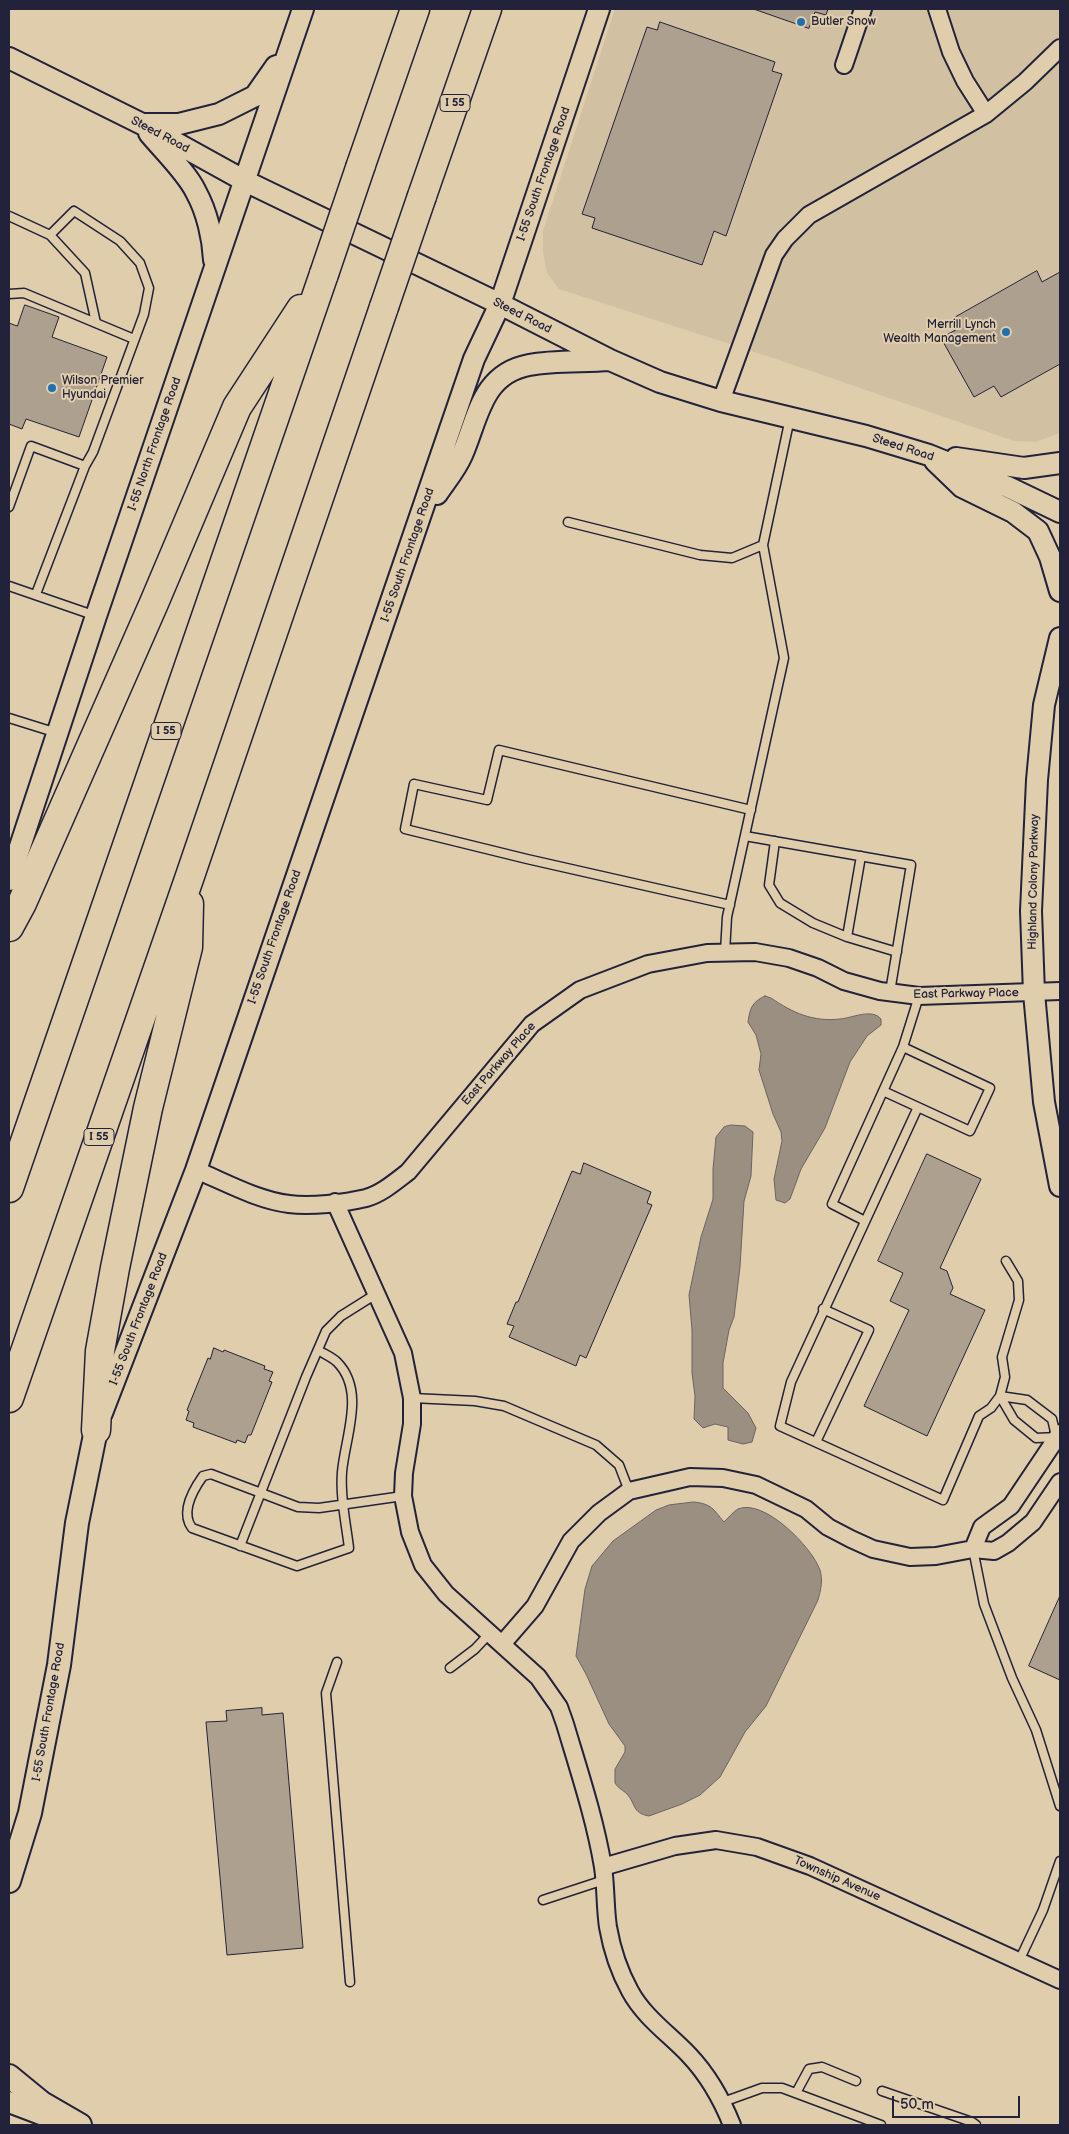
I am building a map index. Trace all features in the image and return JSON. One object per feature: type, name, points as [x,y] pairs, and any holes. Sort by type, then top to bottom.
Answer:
[{"type":"highway","name":"I 55","points":[[9,1188],[415,9]]},
{"type":"highway","name":"I 55","points":[[9,1398],[487,9]]},
{"type":"highway","points":[[9,927],[22,903],[142,630],[237,407],[324,274]]},
{"type":"highway","points":[[96,1430],[100,1351],[115,1268],[148,1108],[188,947],[190,876]]},
{"type":"main road","name":"I-55 South Frontage Road","points":[[9,1880],[30,1813],[59,1665],[76,1523],[96,1430]]},
{"type":"main road","points":[[9,2076],[42,2103],[80,2125]]},
{"type":"street","name":"I-55 North Frontage Road","points":[[9,880],[96,616],[303,9]]},
{"type":"street","name":"I-55 South Frontage Road","points":[[96,1430],[196,1170],[474,359],[500,304],[599,9]]},
{"type":"street","points":[[844,66],[862,9]]},
{"type":"street","points":[[937,9],[951,52],[965,81],[986,114]]},
{"type":"street","points":[[142,124],[179,124],[219,114],[255,96],[290,46]]},
{"type":"street","points":[[721,401],[774,255],[796,226],[809,215],[986,114],[1018,88],[1060,48]]},
{"type":"street","name":"Steed Road","points":[[9,58],[142,124],[245,181],[500,304],[610,360],[660,382],[721,401],[866,436],[929,455],[1008,487],[1060,512]]},
{"type":"street","points":[[142,124],[196,191],[214,248],[214,267]]},
{"type":"street","points":[[420,521],[461,456],[480,403],[491,386],[511,370],[529,365],[610,360]]},
{"type":"street","points":[[929,455],[1024,468],[1060,463]]},
{"type":"street","points":[[929,455],[962,486],[1013,512],[1038,531],[1050,557],[1060,591]]},
{"type":"street","name":"Highland Colony Parkway","points":[[1060,638],[1044,706],[1037,780],[1031,911],[1034,993],[1044,1102],[1060,1186]]},
{"type":"street","name":"East Parkway Place","points":[[196,1170],[258,1196],[289,1204],[335,1202],[366,1198],[386,1189],[408,1172],[532,1024],[580,990],[648,964],[683,957],[725,952],[755,952],[789,958],[818,968],[844,981],[890,992],[919,996],[1060,991]]},
{"type":"street","points":[[335,1202],[403,1353],[412,1398],[412,1424],[404,1473],[403,1496],[410,1532],[424,1566],[446,1594],[503,1643],[538,1677],[559,1707],[581,1781],[603,1874],[608,1927],[616,1961],[631,1993],[646,2014],[690,2056],[723,2102],[732,2125]]},
{"type":"street","points":[[974,1550],[982,1527],[1011,1506],[1059,1437]]},
{"type":"street","points":[[503,1643],[535,1606],[571,1541],[599,1513],[629,1490],[690,1477],[723,1478],[756,1485],[806,1510],[828,1527],[873,1548],[910,1557],[936,1556],[974,1550],[994,1551],[1008,1544],[1033,1522],[1060,1482]]},
{"type":"street","name":"Township Avenue","points":[[603,1874],[675,1846],[716,1840],[757,1847],[810,1866],[1060,1980]]},
{"type":"street","points":[[9,2102],[70,2125]]},
{"type":"lane","points":[[36,594],[85,466],[93,452],[144,314],[149,288],[140,263],[120,241],[74,211],[50,235]]},
{"type":"lane","points":[[9,216],[50,235],[85,273],[96,323]]},
{"type":"lane","points":[[9,294],[24,293],[134,339]]},
{"type":"lane","points":[[725,952],[727,917],[784,658],[763,545],[790,418]]},
{"type":"lane","points":[[10,501],[31,446],[85,466]]},
{"type":"lane","points":[[568,522],[700,556],[732,558],[763,545]]},
{"type":"lane","points":[[9,586],[96,616]]},
{"type":"lane","points":[[9,718],[57,733]]},
{"type":"lane","points":[[730,905],[405,829],[414,784],[487,800],[499,750],[750,810]]},
{"type":"lane","points":[[745,836],[911,865],[890,992]]},
{"type":"lane","points":[[775,841],[769,885],[780,904],[813,923],[847,937],[897,952]]},
{"type":"lane","points":[[847,937],[861,856]]},
{"type":"lane","points":[[865,1221],[832,1204],[903,1047],[919,996]]},
{"type":"lane","points":[[883,1091],[970,1131],[990,1088],[903,1047]]},
{"type":"lane","points":[[918,1107],[791,1382],[780,1426],[943,1500],[979,1416],[991,1408],[1000,1396],[1005,1377],[1002,1358],[1020,1300],[1018,1281],[1006,1261]]},
{"type":"lane","points":[[240,1546],[326,1331],[341,1316],[376,1294]]},
{"type":"lane","points":[[816,1442],[869,1330],[824,1309]]},
{"type":"lane","points":[[318,1350],[336,1361],[348,1376],[352,1409],[342,1472],[343,1505],[350,1548],[298,1566],[192,1528],[186,1520],[187,1510],[203,1476],[212,1474],[298,1507],[319,1508],[343,1505],[403,1496]]},
{"type":"lane","points":[[1000,1396],[1027,1400],[1052,1419],[1059,1437],[1036,1438],[1014,1420],[1000,1396]]},
{"type":"lane","points":[[412,1398],[475,1401],[504,1406],[596,1445],[619,1465],[629,1490]]},
{"type":"lane","points":[[974,1550],[984,1604],[1012,1678],[1036,1730],[1060,1806]]},
{"type":"lane","points":[[450,1668],[475,1649],[490,1633]]},
{"type":"lane","points":[[337,1662],[326,1693],[350,1982]]},
{"type":"lane","points":[[1019,1961],[1043,1910],[1060,1861]]},
{"type":"lane","points":[[542,1900],[603,1874]]},
{"type":"lane","points":[[796,2093],[809,2069],[822,2067],[856,2081]]},
{"type":"lane","points":[[723,2102],[762,2088],[782,2088],[881,2125]]},
{"type":"lane","points":[[882,2091],[976,2125]]},
{"type":"shaded area","points":[[615,9],[1060,9],[1060,433],[1035,442],[1014,441],[773,358],[559,289],[547,273],[543,252],[543,231]]},
{"type":"shaded area","points":[[765,996],[795,1012],[812,1018],[830,1020],[872,1014],[881,1019],[881,1025],[867,1036],[850,1062],[825,1128],[801,1169],[790,1199],[785,1203],[776,1200],[774,1179],[782,1141],[781,1132],[773,1114],[759,1070],[761,1054],[756,1035],[748,1022],[752,1006]]},
{"type":"shaded area","points":[[731,1125],[745,1126],[753,1132],[751,1176],[744,1201],[740,1267],[734,1317],[729,1330],[723,1363],[723,1388],[748,1413],[756,1428],[752,1442],[743,1444],[728,1440],[728,1427],[715,1424],[703,1428],[694,1419],[695,1396],[692,1373],[692,1330],[689,1295],[701,1237],[713,1199],[716,1137],[724,1127]]},
{"type":"shaded area","points":[[694,1502],[709,1506],[724,1522],[738,1509],[749,1508],[773,1517],[797,1538],[815,1560],[821,1574],[821,1588],[818,1600],[766,1706],[745,1732],[720,1777],[700,1795],[649,1816],[640,1813],[627,1794],[615,1783],[615,1769],[625,1752],[625,1746],[609,1724],[576,1656],[585,1589],[592,1566],[613,1541],[656,1510],[669,1505]]},
{"type":"building","name":"Butler Snow","points":[[754,9],[828,9],[826,15],[815,12],[809,28]]},
{"type":"building","points":[[660,22],[775,62],[772,71],[782,74],[726,236],[714,231],[702,265],[592,228],[595,218],[582,214],[647,27],[657,30]]},
{"type":"building","name":"Merrill Lynch Wealth Management","points":[[1037,271],[1042,282],[1060,272],[1060,364],[1001,397],[994,386],[974,397],[941,338],[961,327],[956,317]]},
{"type":"building","name":"Wilson Premier Hyundai","points":[[25,305],[59,317],[52,337],[107,357],[79,437],[26,419],[22,429],[9,424],[9,323],[17,326]]},
{"type":"building","points":[[927,1154],[981,1179],[940,1268],[947,1271],[953,1288],[950,1294],[985,1310],[927,1436],[864,1406],[909,1310],[890,1301],[903,1273],[878,1261]]},
{"type":"building","points":[[584,1163],[651,1192],[647,1203],[652,1205],[586,1358],[580,1355],[576,1366],[509,1337],[514,1326],[507,1324],[516,1302],[518,1302],[572,1171],[580,1174]]},
{"type":"building","points":[[214,1348],[265,1366],[264,1369],[273,1372],[269,1381],[272,1382],[251,1435],[248,1435],[245,1443],[237,1440],[236,1443],[193,1427],[194,1423],[186,1420],[189,1411],[187,1410],[208,1358],[210,1359]]},
{"type":"building","points":[[1060,1596],[1060,1680],[1029,1666]]},
{"type":"building","points":[[262,1708],[262,1715],[283,1713],[303,1948],[227,1955],[206,1722],[227,1721],[226,1711]]},
{"type":"place","name":"Butler Snow","points":[[801,22]]},
{"type":"place","name":"Merrill Lynch Wealth Management","points":[[1006,332]]},
{"type":"place","name":"Wilson Premier Hyundai","points":[[52,388]]}]
